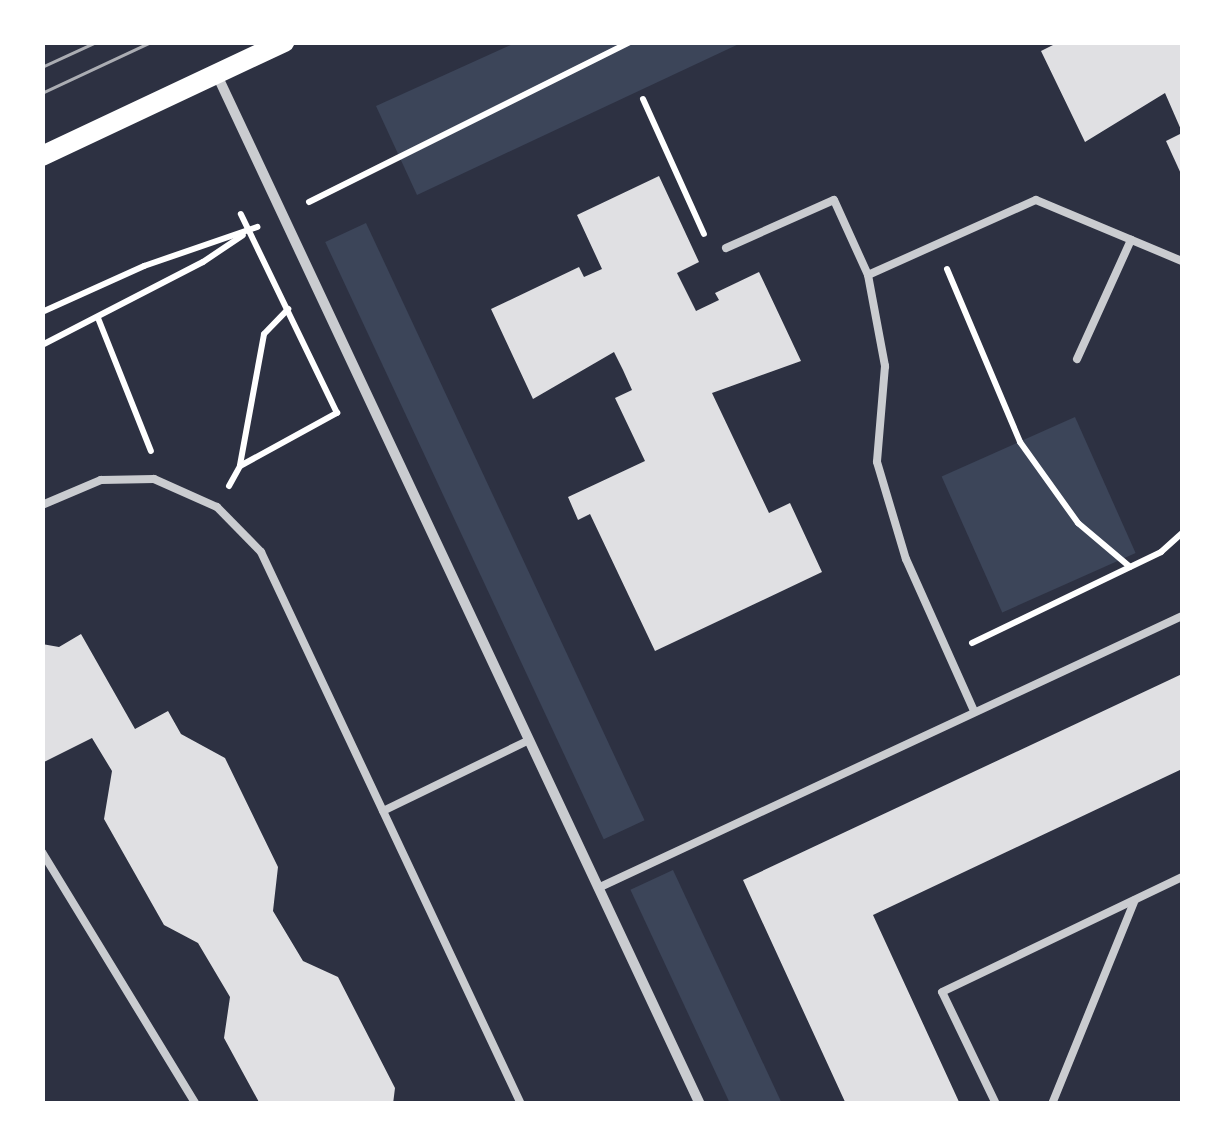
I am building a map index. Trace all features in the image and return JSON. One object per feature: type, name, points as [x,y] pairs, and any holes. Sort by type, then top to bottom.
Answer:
[{"type":"main road","points":[[42,156],[284,42]]},
{"type":"street","points":[[217,74],[700,1104]]},
{"type":"lane","points":[[726,248],[834,200],[868,275],[884,366],[877,462],[906,559],[974,712]]},
{"type":"lane","points":[[868,275],[1036,200],[1182,261]]},
{"type":"lane","points":[[1077,359],[1131,240]]},
{"type":"lane","points":[[42,505],[101,480],[154,480],[217,507],[261,552],[521,1104]]},
{"type":"lane","points":[[598,888],[1182,616]]},
{"type":"lane","points":[[383,812],[528,740]]},
{"type":"lane","points":[[42,852],[196,1104]]},
{"type":"lane","points":[[996,1104],[942,992],[1182,877]]},
{"type":"lane","points":[[1052,1104],[1135,900]]},
{"type":"path","points":[[42,312],[144,266],[283,215],[630,42]]},
{"type":"path","points":[[643,99],[712,254]]},
{"type":"path","points":[[240,466],[337,413],[241,214]]},
{"type":"path","points":[[42,345],[98,318],[249,230]]},
{"type":"path","points":[[936,245],[1020,442],[1078,523],[1130,567]]},
{"type":"path","points":[[217,507],[240,466],[264,334],[288,309]]},
{"type":"path","points":[[98,318],[149,436],[154,480]]},
{"type":"path","points":[[948,654],[1130,567],[1182,533]]},
{"type":"shaded area","points":[[515,43],[741,43],[417,195],[376,106]]},
{"type":"shaded area","points":[[366,223],[645,820],[604,839],[325,242]]},
{"type":"shaded area","points":[[1075,417],[1136,553],[1002,613],[942,476]]},
{"type":"shaded area","points":[[673,870],[782,1104],[730,1104],[630,890]]},
{"type":"building","points":[[1059,42],[1182,42],[1182,132],[1165,93],[1085,142],[1041,51]]},
{"type":"building","points":[[1182,133],[1182,176],[1166,141]]},
{"type":"building","points":[[659,176],[699,262],[677,273],[696,311],[719,300],[715,293],[759,272],[801,361],[712,393],[769,513],[790,503],[822,572],[655,651],[590,514],[578,520],[568,497],[645,461],[615,398],[632,390],[623,370],[614,352],[533,399],[491,309],[579,267],[584,277],[602,269],[577,215]]},
{"type":"building","points":[[81,634],[135,729],[168,711],[181,734],[225,758],[278,867],[273,911],[303,961],[338,977],[395,1088],[393,1104],[260,1104],[224,1038],[230,997],[198,943],[164,925],[104,819],[112,771],[92,738],[42,763],[42,644],[59,647]]},
{"type":"building","points":[[1182,674],[1182,769],[873,915],[960,1104],[846,1104],[743,880]]},
{"type":"tram line","points":[[42,67],[96,42]]},
{"type":"tram line","points":[[42,93],[151,42]]}]
